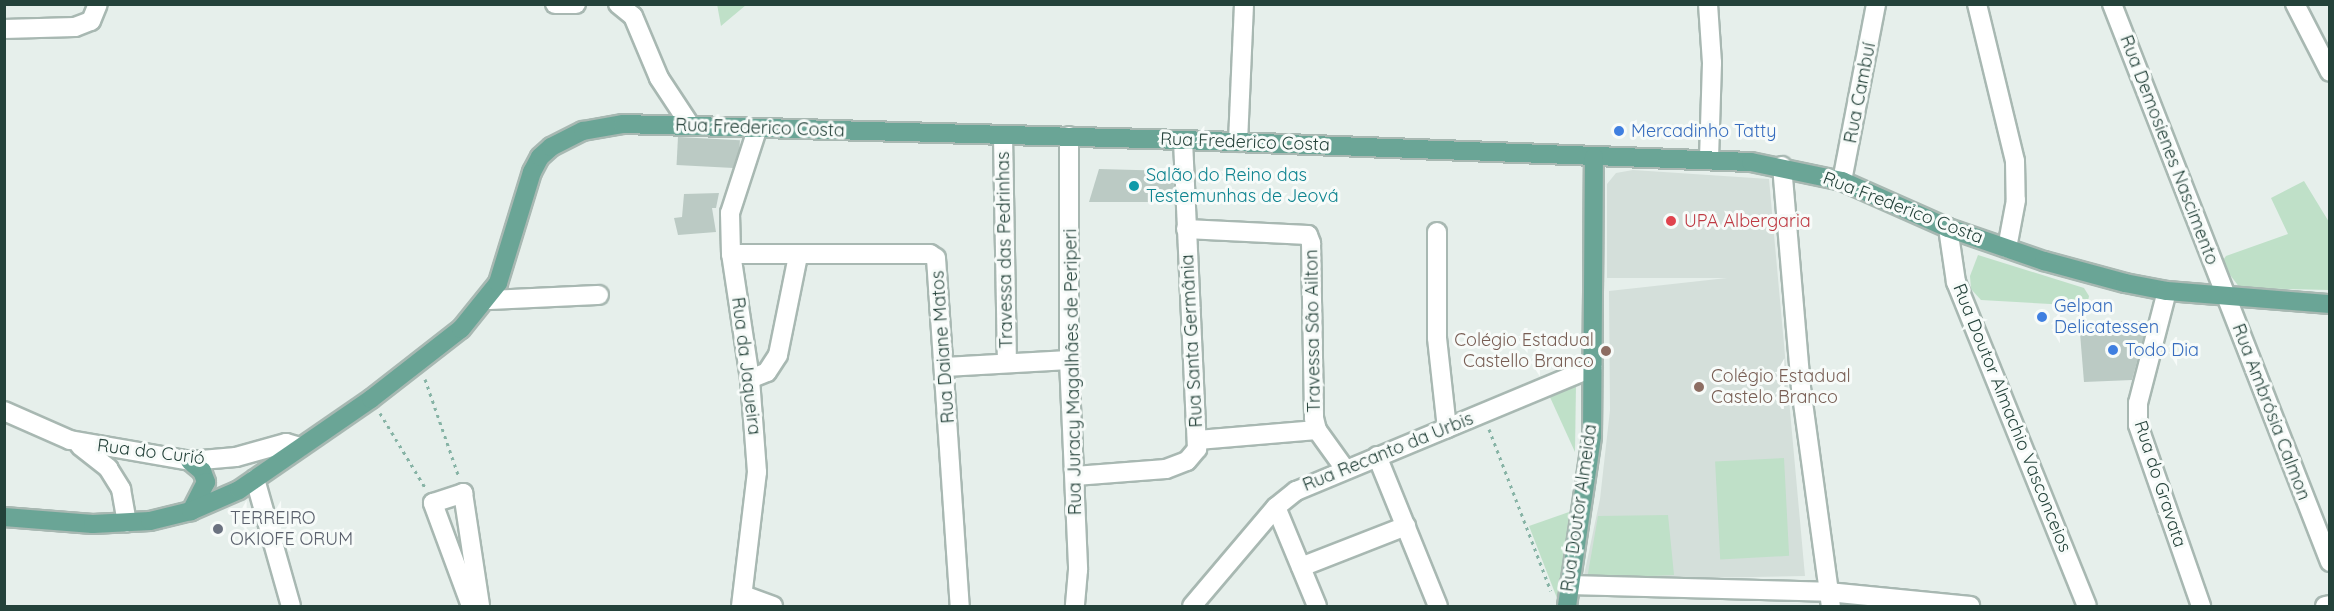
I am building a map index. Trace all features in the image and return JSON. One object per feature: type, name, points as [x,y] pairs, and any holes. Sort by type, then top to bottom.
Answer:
[{"type":"main road","name":"Rua Frederico Costa","points":[[4,517],[69,523],[127,522],[172,518],[255,479],[371,399],[461,328],[488,300],[505,266],[532,172],[551,147],[583,131],[605,126],[690,125],[757,130],[1069,136],[1709,160],[1782,166],[1842,181],[1948,228],[2084,273],[2167,291],[2330,304]]},
{"type":"main road","name":"Rua Doutor Almeida","points":[[1560,601],[1569,585],[1592,436],[1594,156]]},
{"type":"main road","points":[[190,461],[202,471],[206,482],[191,511]]},
{"type":"street","points":[[4,28],[75,27],[91,21],[98,4]]},
{"type":"street","points":[[555,4],[576,4]]},
{"type":"street","points":[[618,4],[633,16],[659,78],[690,125]]},
{"type":"street","points":[[1238,142],[1244,4]]},
{"type":"street","points":[[1708,4],[1712,63],[1709,160]]},
{"type":"street","name":"Rua Cambuí","points":[[1842,181],[1876,4]]},
{"type":"street","points":[[1977,4],[2015,161],[2016,200],[2007,248]]},
{"type":"street","name":"Rua Demosienes Nascimento","points":[[2112,4],[2226,296]]},
{"type":"street","points":[[2295,4],[2330,72]]},
{"type":"street","name":"Rua da Jaqueira","points":[[742,601],[758,472],[750,379],[731,254],[729,213],[757,130]]},
{"type":"street","name":"Travessa das Pedrinhas","points":[[1003,136],[1007,363]]},
{"type":"street","name":"Rua Juracy Magalhâes de Periperi","points":[[1069,136],[1069,360],[1078,570],[1075,606]]},
{"type":"street","name":"Rua Santa Germânia","points":[[1075,476],[1178,465],[1194,455],[1198,440],[1183,140]]},
{"type":"street","points":[[1782,166],[1801,388],[1829,599]]},
{"type":"street","name":"Rua Doutor Almachio Vasconceios","points":[[1948,228],[1956,282],[2087,606]]},
{"type":"street","name":"Travessa Sâo Ailton","points":[[1186,229],[1308,235],[1317,430],[1345,469]]},
{"type":"street","points":[[1437,232],[1437,338],[1447,428]]},
{"type":"street","name":"Rua Daiane Matos","points":[[731,254],[933,255],[938,263],[960,606]]},
{"type":"street","points":[[750,379],[767,372],[778,355],[798,256]]},
{"type":"street","name":"Rua do Gravata","points":[[2167,291],[2139,404],[2138,425],[2201,606]]},
{"type":"street","points":[[488,300],[599,295]]},
{"type":"street","name":"Rua Ambrósia Calmon","points":[[2226,296],[2330,562]]},
{"type":"street","points":[[945,367],[1069,360]]},
{"type":"street","name":"Rua Recanto da Urbis","points":[[1194,605],[1276,507],[1296,491],[1592,368]]},
{"type":"street","name":"Rua do Curió","points":[[4,411],[70,440],[121,451],[190,461],[236,457],[286,444],[300,447]]},
{"type":"street","points":[[1198,440],[1317,430]]},
{"type":"street","points":[[70,440],[108,468],[121,489],[127,522]]},
{"type":"street","points":[[108,468],[108,458],[121,451]]},
{"type":"street","points":[[1377,456],[1438,606]]},
{"type":"street","points":[[255,479],[291,606]]},
{"type":"street","points":[[471,606],[433,503],[464,493],[480,606]]},
{"type":"street","points":[[1276,507],[1317,606]]},
{"type":"street","points":[[1301,567],[1406,526]]},
{"type":"street","points":[[1569,585],[1970,606]]},
{"type":"street","points":[[742,601],[773,606]]},
{"type":"street","points":[[2325,606],[2330,605]]},
{"type":"path","points":[[428,386],[464,493]]},
{"type":"path","points":[[371,399],[406,451],[433,503]]},
{"type":"path","points":[[1483,413],[1560,601]]},
{"type":"shaded area","name":"Colégio Estadual Castelo Branco","points":[[1633,170],[1769,179],[1805,576],[1583,580],[1600,499],[1610,410],[1609,291],[1727,278],[1607,278],[1607,184],[1616,173]]},
{"type":"green space","points":[[717,4],[746,4],[746,5],[721,26]]},
{"type":"green space","points":[[2304,181],[2329,222],[2329,290],[2240,288],[2221,263],[2226,256],[2288,234],[2271,198]]},
{"type":"green space","points":[[1978,255],[2084,288],[2089,296],[2087,306],[1981,300],[1971,289],[1970,276]]},
{"type":"green space","points":[[1576,383],[1575,452],[1549,395]]},
{"type":"green space","points":[[1784,458],[1789,556],[1720,559],[1715,462]]},
{"type":"green space","points":[[1569,512],[1560,606],[1529,526]]},
{"type":"green space","points":[[1668,515],[1674,575],[1587,579],[1598,516]]},
{"type":"building","points":[[678,137],[740,140],[738,168],[677,165]]},
{"type":"building","name":"Salão do Reino das Testemunhas de Jeová","points":[[1099,169],[1173,171],[1175,202],[1089,202]]},
{"type":"building","points":[[719,193],[716,208],[712,208],[716,232],[678,235],[674,218],[682,217],[684,194]]},
{"type":"building","name":"Todo Dia","points":[[2079,321],[2148,321],[2132,380],[2084,382]]},
{"type":"place","name":"Mercadinho Tatty","points":[[1619,131]]},
{"type":"place","name":"Salão do Reino das Testemunhas de Jeová","points":[[1134,186]]},
{"type":"place","name":"UPA Albergaria","points":[[1671,221]]},
{"type":"place","name":"Gelpan Delicatessen","points":[[2042,317]]},
{"type":"place","name":"Todo Dia","points":[[2113,350]]},
{"type":"place","name":"Colégio Estadual Castello Branco","points":[[1606,351]]},
{"type":"place","name":"Colégio Estadual Castelo Branco","points":[[1699,387]]},
{"type":"place","name":"TERREIRO OKIOFE ORUM","points":[[218,529]]}]
